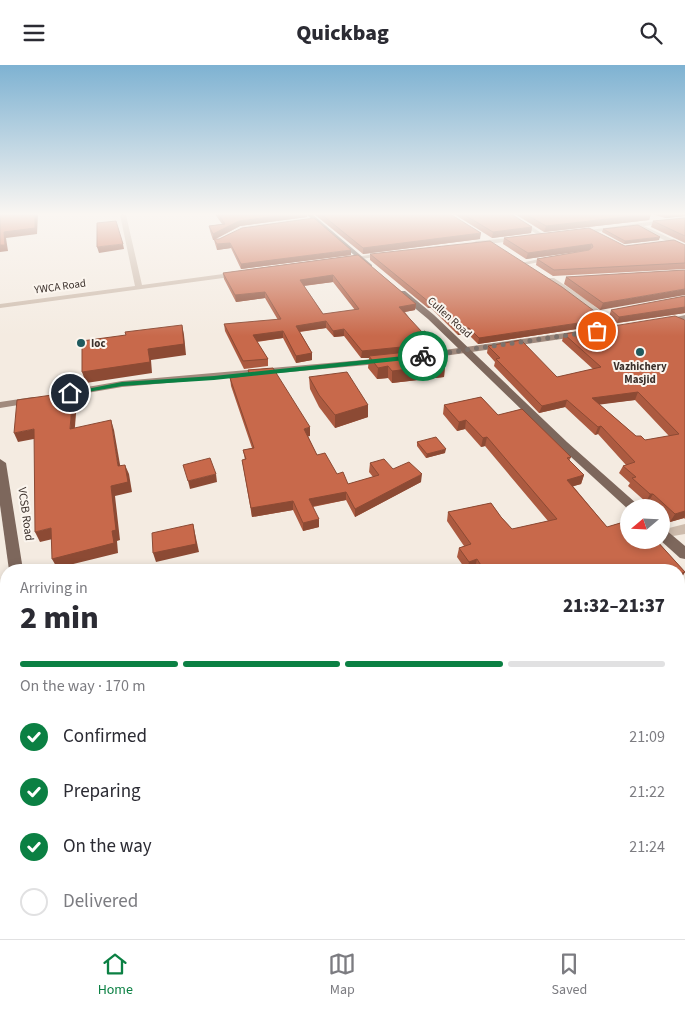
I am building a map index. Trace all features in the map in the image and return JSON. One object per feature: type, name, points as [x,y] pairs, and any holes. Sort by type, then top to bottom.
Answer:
[{"type":"main road","points":[[357,255],[381,275]]},
{"type":"main road","name":"Cullen Road","points":[[395,287],[431,317],[563,444],[624,499]]},
{"type":"main road","points":[[657,322],[680,318]]},
{"type":"main road","points":[[611,329],[629,326]]},
{"type":"main road","points":[[418,357],[587,333]]},
{"type":"main road","points":[[0,405],[122,384],[214,378],[398,359]]},
{"type":"main road","name":"VCSB Road","points":[[0,463],[15,564]]},
{"type":"main road","points":[[670,541],[685,554]]},
{"type":"street","points":[[132,255],[139,287]]},
{"type":"street","points":[[341,260],[381,255]]},
{"type":"street","points":[[560,257],[521,261],[600,315],[611,329]]},
{"type":"street","name":"YWCA Road","points":[[0,305],[245,273]]},
{"type":"street","points":[[545,276],[565,279]]},
{"type":"street","points":[[600,315],[609,313]]},
{"type":"street","points":[[680,318],[685,325]]},
{"type":"street","points":[[670,532],[685,529]]},
{"type":"building","points":[[236,255],[313,255],[241,264]]},
{"type":"building","points":[[358,255],[416,304],[399,307],[422,332],[425,331],[431,344],[362,351],[344,329],[333,331],[326,321],[296,326],[312,353],[296,356],[283,331],[253,335],[268,359],[243,361],[224,324],[281,319],[265,292],[235,295],[223,273]],"holes":[[[333,275],[359,309],[323,314],[300,280]]]},
{"type":"building","points":[[371,255],[512,255],[562,287],[605,319],[479,338],[469,328],[459,329]]},
{"type":"building","points":[[561,255],[685,255],[685,263],[554,270],[537,259]]},
{"type":"building","points":[[685,270],[685,289],[603,303],[566,277]]},
{"type":"building","points":[[685,296],[685,307],[619,317],[611,310]]},
{"type":"building","points":[[675,316],[685,320],[685,511],[675,514],[670,509],[670,499],[658,499],[632,478],[636,477],[623,466],[635,462],[601,426],[598,427],[567,400],[542,406],[496,359],[500,358],[488,346],[521,340],[557,377],[601,367],[564,334]],"holes":[[[638,392],[679,434],[645,440],[641,436],[636,436],[592,398]]]},
{"type":"building","points":[[182,325],[184,344],[148,349],[150,362],[82,372],[82,341],[126,335],[125,332]]},
{"type":"building","points":[[436,349],[445,365],[392,371],[388,366],[378,368],[369,356]]},
{"type":"building","points":[[273,368],[310,427],[304,429],[317,455],[325,453],[337,474],[343,472],[348,484],[379,475],[370,463],[384,459],[393,469],[409,462],[422,474],[355,509],[346,492],[309,499],[319,519],[303,523],[293,501],[251,508],[242,460],[246,459],[243,450],[254,448],[230,378],[250,375],[248,370]]},
{"type":"building","points":[[347,372],[368,405],[335,415],[319,395],[309,377]]},
{"type":"building","points":[[73,392],[70,429],[111,420],[118,466],[125,465],[128,482],[111,486],[116,530],[112,531],[114,543],[52,559],[51,528],[35,532],[34,429],[14,433],[17,400]]},
{"type":"building","points":[[481,397],[498,415],[522,409],[571,457],[567,458],[584,475],[567,480],[607,527],[620,523],[620,549],[664,549],[678,564],[480,564],[477,559],[469,562],[459,548],[471,544],[448,512],[491,503],[512,529],[557,519],[487,437],[483,438],[466,420],[459,422],[444,405]]},
{"type":"building","points":[[436,437],[446,449],[427,454],[417,442]]},
{"type":"building","points":[[210,458],[216,474],[188,481],[183,465]]},
{"type":"building","points":[[193,524],[196,544],[153,553],[152,533]]},
{"type":"way so far","points":[[423,356],[522,344],[597,331]]},
{"type":"place","name":"Ioc","points":[[81,343]]},
{"type":"place","name":"Vazhichery Masjid","points":[[640,352]]},
{"type":"route","points":[[70,393],[122,384],[214,378],[423,356]]}]
